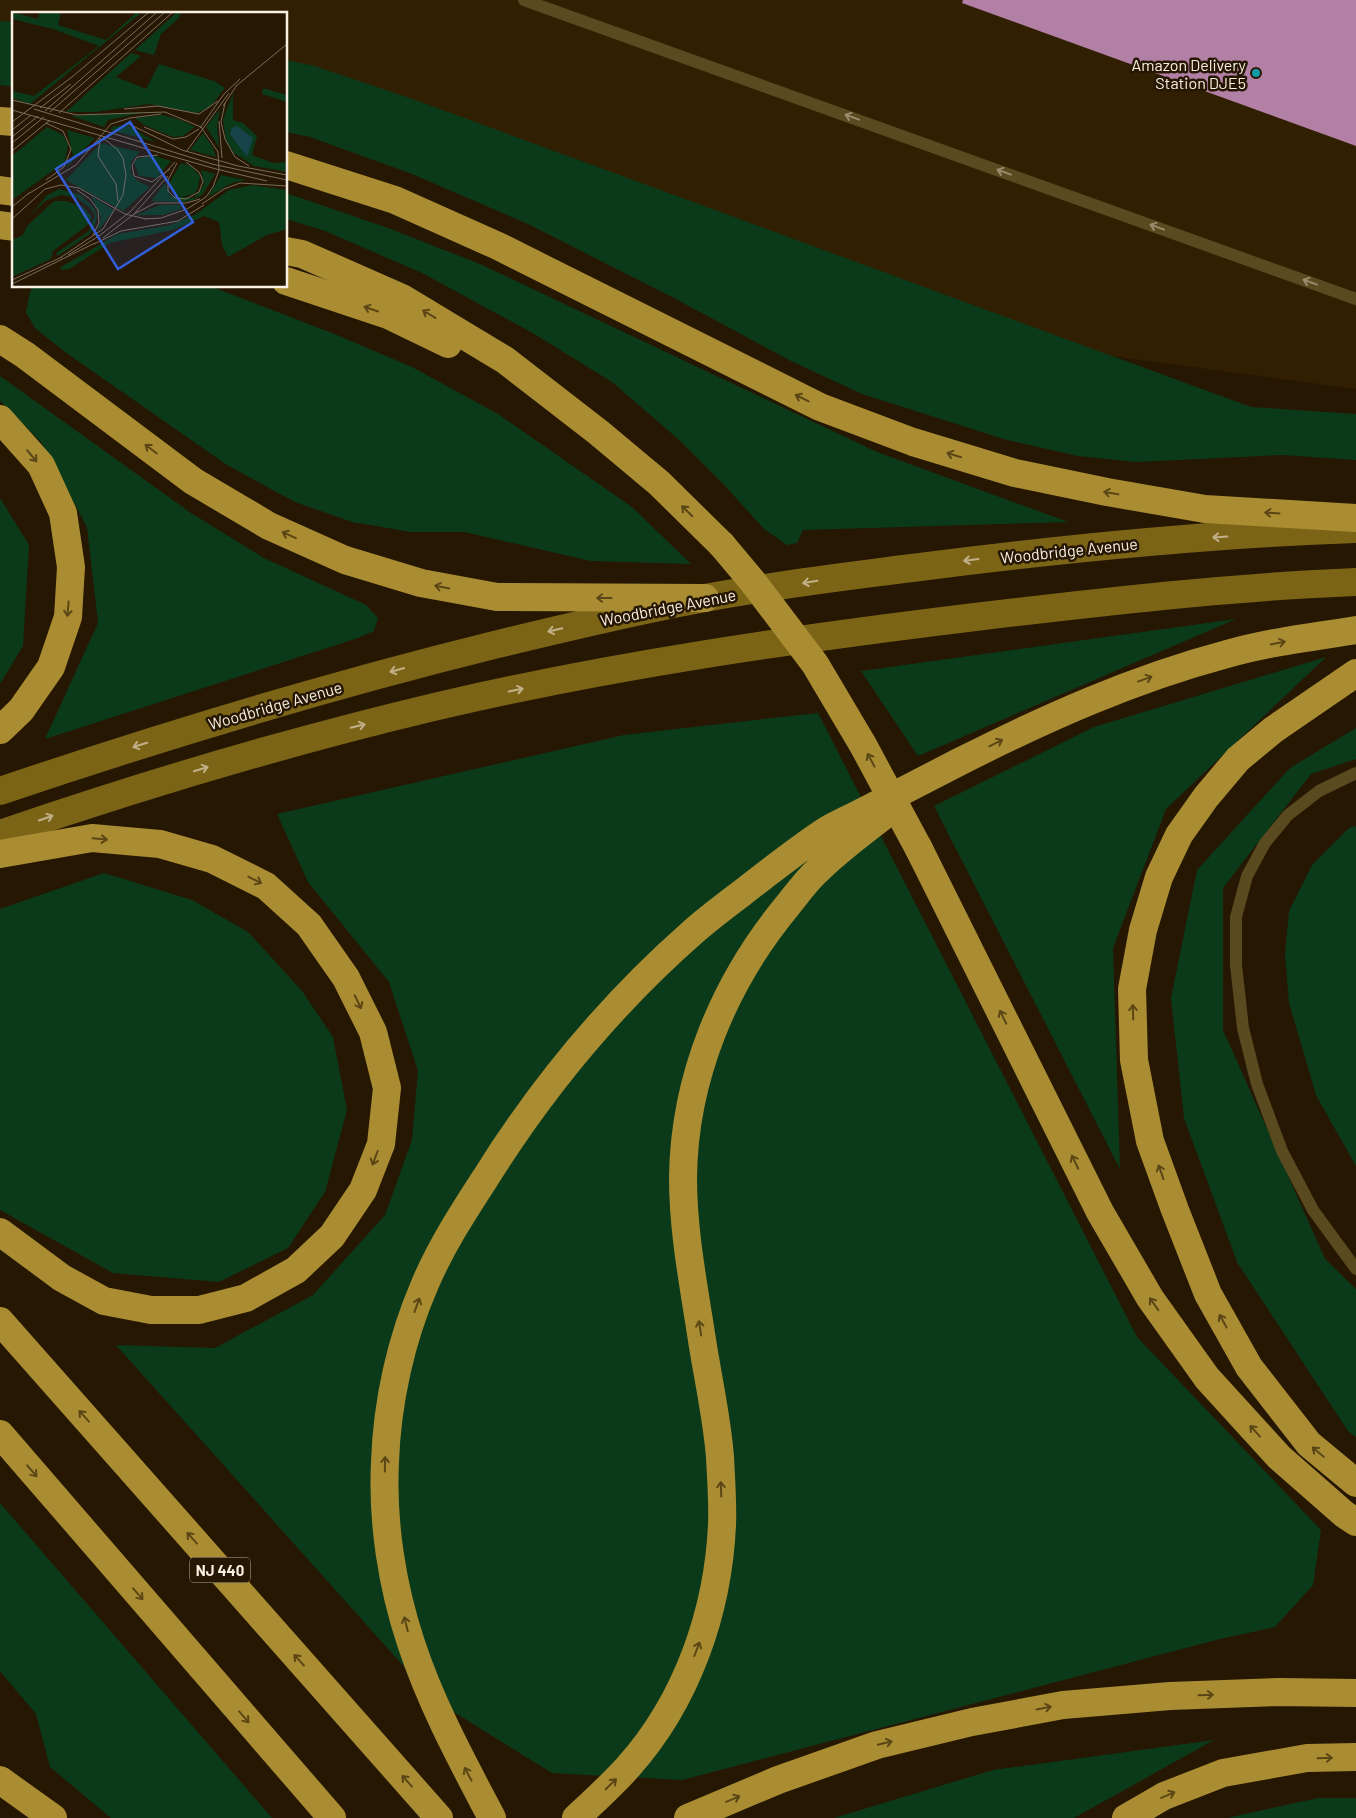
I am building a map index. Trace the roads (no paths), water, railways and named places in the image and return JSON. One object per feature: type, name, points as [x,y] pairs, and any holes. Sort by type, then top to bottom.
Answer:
[{"type":"highway","points":[[288,166],[395,200],[498,246],[820,407],[913,442],[1015,474],[1205,509],[1356,518]]},
{"type":"highway","points":[[288,251],[302,254],[402,298],[505,360],[598,432],[659,483],[722,545],[754,582],[815,664],[863,745],[919,849],[1100,1212],[1150,1298],[1207,1378],[1278,1457],[1344,1514],[1356,1522]]},
{"type":"highway","points":[[288,282],[388,315],[493,366],[598,432]]},
{"type":"highway","points":[[0,339],[25,354],[193,481],[269,526],[345,560],[421,582],[497,597],[705,598]]},
{"type":"highway","points":[[0,419],[41,465],[63,513],[71,567],[68,617],[51,667],[21,710],[0,730]]},
{"type":"highway","points":[[492,1818],[459,1756],[433,1699],[411,1643],[395,1581],[386,1521],[385,1462],[391,1401],[405,1339],[426,1282],[455,1226],[497,1159],[542,1094],[587,1038],[642,979],[696,929],[765,874],[829,829],[1020,731],[1092,699],[1160,673],[1230,653],[1356,630]]},
{"type":"highway","points":[[1356,673],[1281,724],[1238,759],[1206,797],[1179,835],[1159,877],[1143,930],[1132,989],[1134,1060],[1150,1141],[1208,1294],[1249,1367],[1309,1444],[1356,1483]]},
{"type":"highway","points":[[576,1818],[628,1767],[660,1726],[686,1679],[704,1633],[717,1575],[722,1524],[719,1455],[686,1235],[683,1178],[687,1123],[698,1073],[715,1022],[739,972],[775,921],[816,872],[907,797],[952,766]]},
{"type":"highway","points":[[0,854],[92,838],[160,844],[212,859],[266,886],[309,925],[346,978],[373,1032],[387,1088],[381,1144],[363,1190],[332,1236],[296,1270],[246,1298],[199,1310],[151,1310],[104,1301],[62,1278],[0,1232]]},
{"type":"highway","name":"NJ 440","points":[[0,1322],[439,1818]]},
{"type":"highway","points":[[0,1434],[332,1818]]},
{"type":"highway","points":[[688,1818],[778,1780],[878,1745],[972,1722],[1063,1705],[1170,1696],[1279,1692],[1356,1694]]},
{"type":"highway","points":[[1126,1818],[1164,1796],[1223,1773],[1307,1758],[1356,1757]]},
{"type":"highway","points":[[0,1764],[46,1812]]},
{"type":"highway","points":[[0,1780],[46,1812]]},
{"type":"main road","name":"Woodbridge Avenue","points":[[0,791],[88,761],[264,707],[420,663],[561,629],[705,598],[855,575],[1020,554],[1172,540],[1356,529]]},
{"type":"main road","points":[[0,834],[98,800],[277,746],[436,707],[585,676],[724,652],[880,629],[1179,595],[1356,582]]},
{"type":"lane","points":[[524,0],[1356,299]]},
{"type":"lane","points":[[1356,773],[1319,791],[1288,815],[1265,843],[1247,876],[1236,917],[1236,965],[1243,1028],[1257,1084],[1282,1151],[1313,1210],[1356,1269]]},
{"type":"place","name":"Amazon Delivery Station DJE5","points":[[1256,73]]}]
